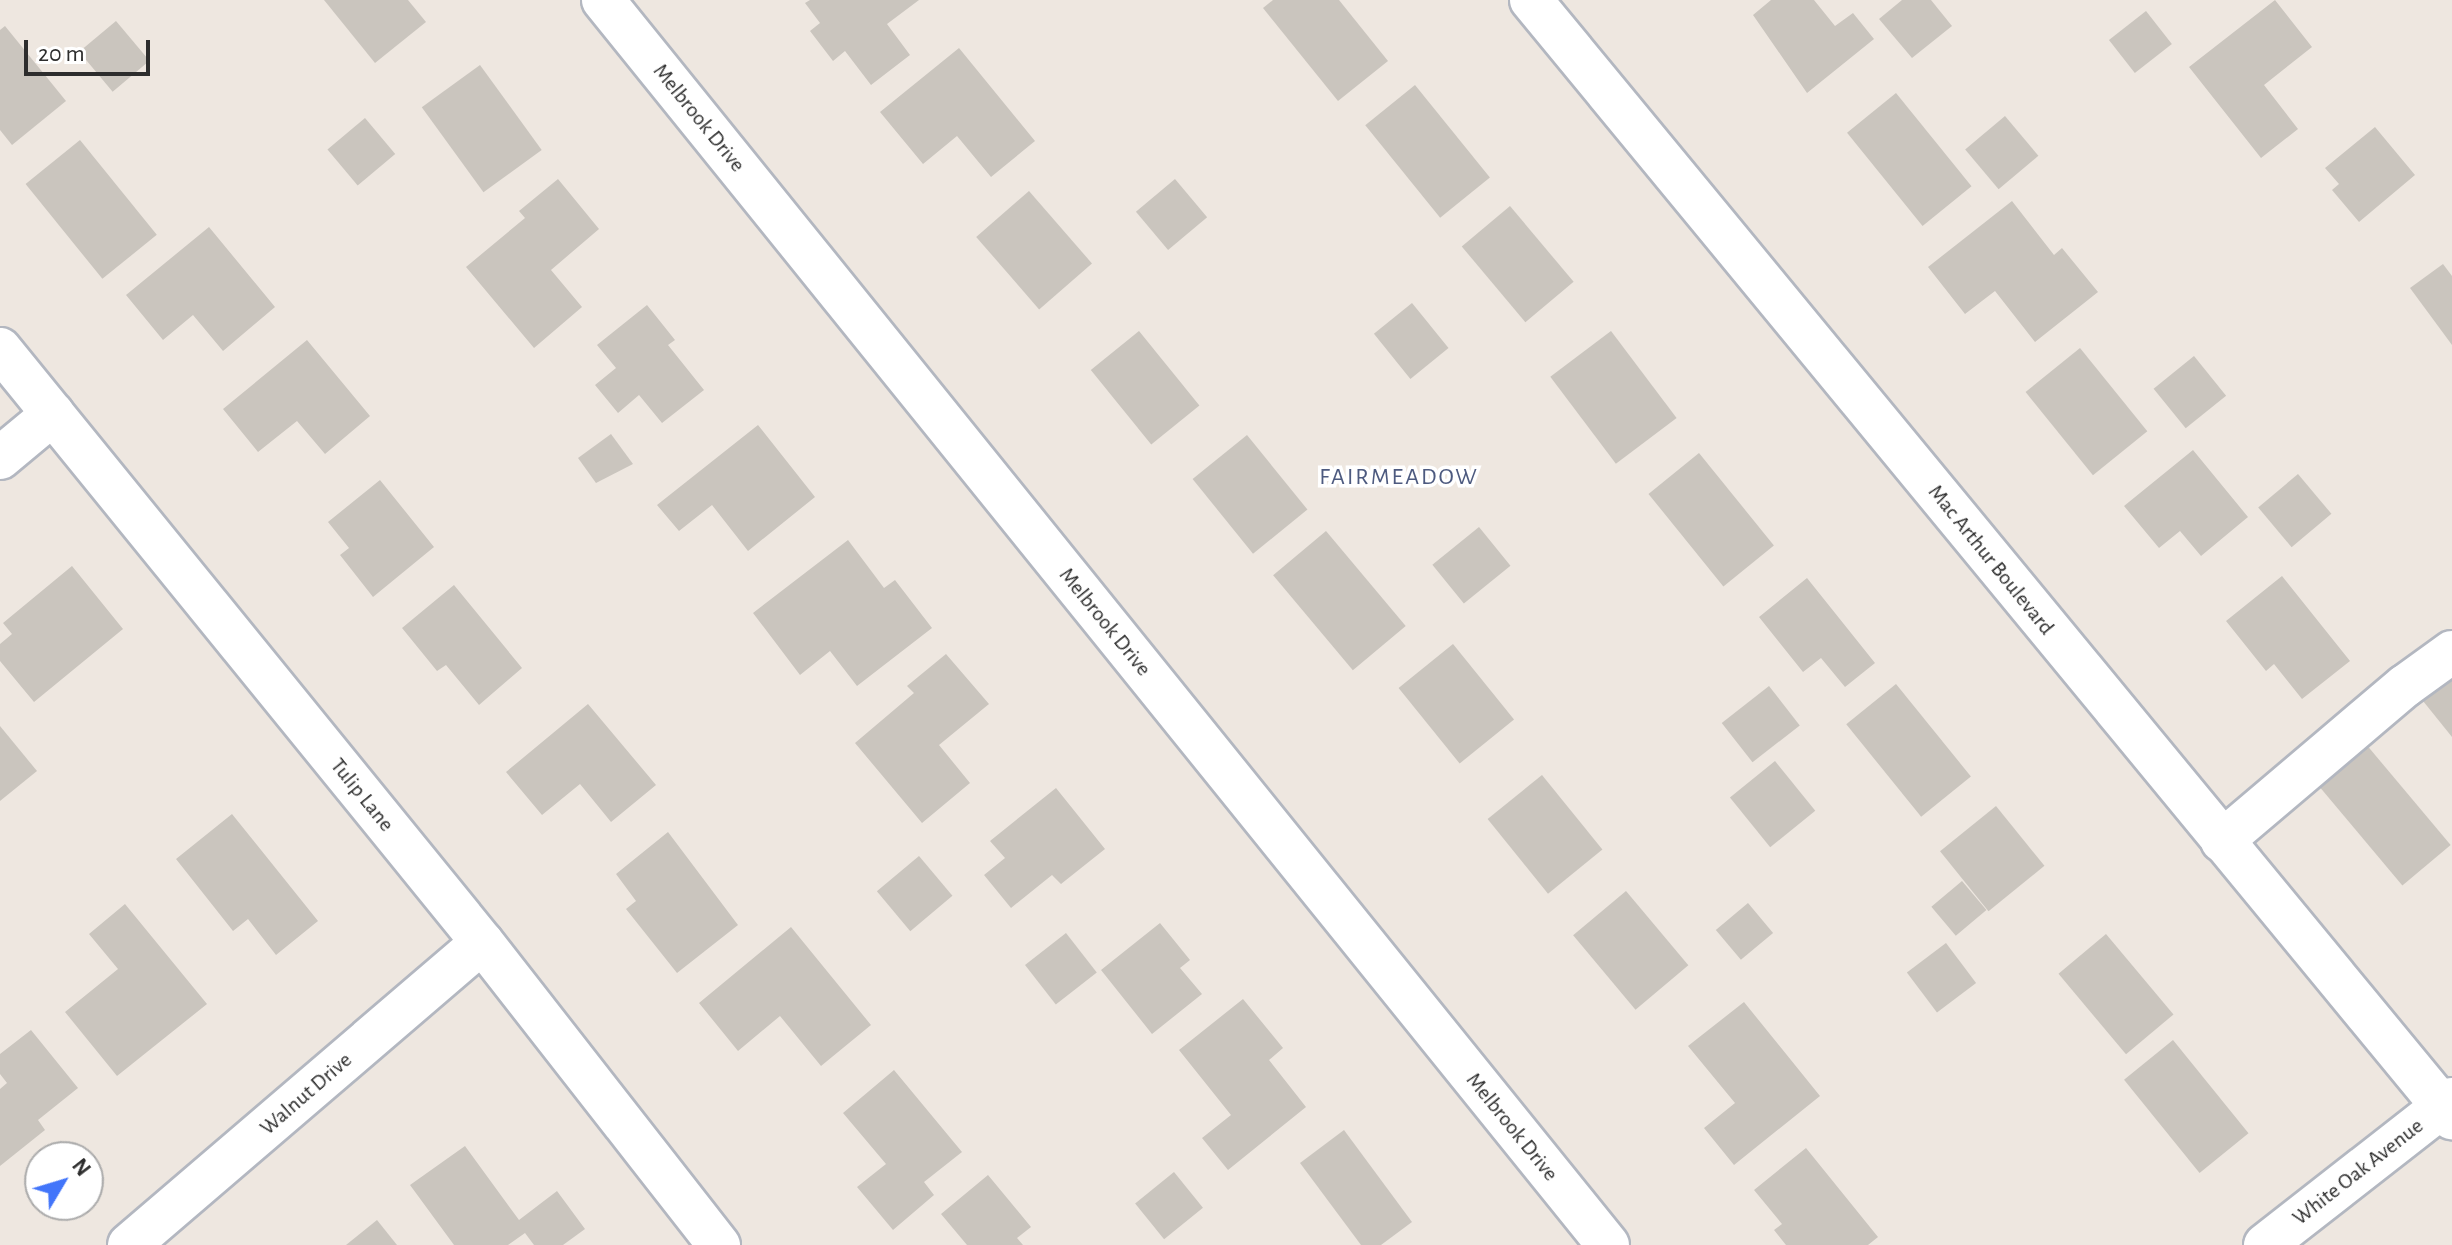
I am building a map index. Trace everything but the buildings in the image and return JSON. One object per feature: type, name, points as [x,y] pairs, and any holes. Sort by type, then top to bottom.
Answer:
[{"type":"street","name":"Melbrook Drive","points":[[603,0],[1608,1245]]},
{"type":"street","name":"Mac Arthur Boulevard","points":[[1531,0],[2222,841],[2449,1108]]},
{"type":"street","name":"Tulip Lane","points":[[0,349],[482,942],[719,1245]]},
{"type":"street","points":[[0,458],[53,414]]},
{"type":"street","points":[[2222,841],[2405,686],[2452,652]]},
{"type":"street","name":"Walnut Drive","points":[[129,1245],[482,942]]},
{"type":"street","name":"White Oak Avenue","points":[[2265,1245],[2449,1108]]},
{"type":"district","name":"FAIRMEADOW","points":[[1399,478]]}]
